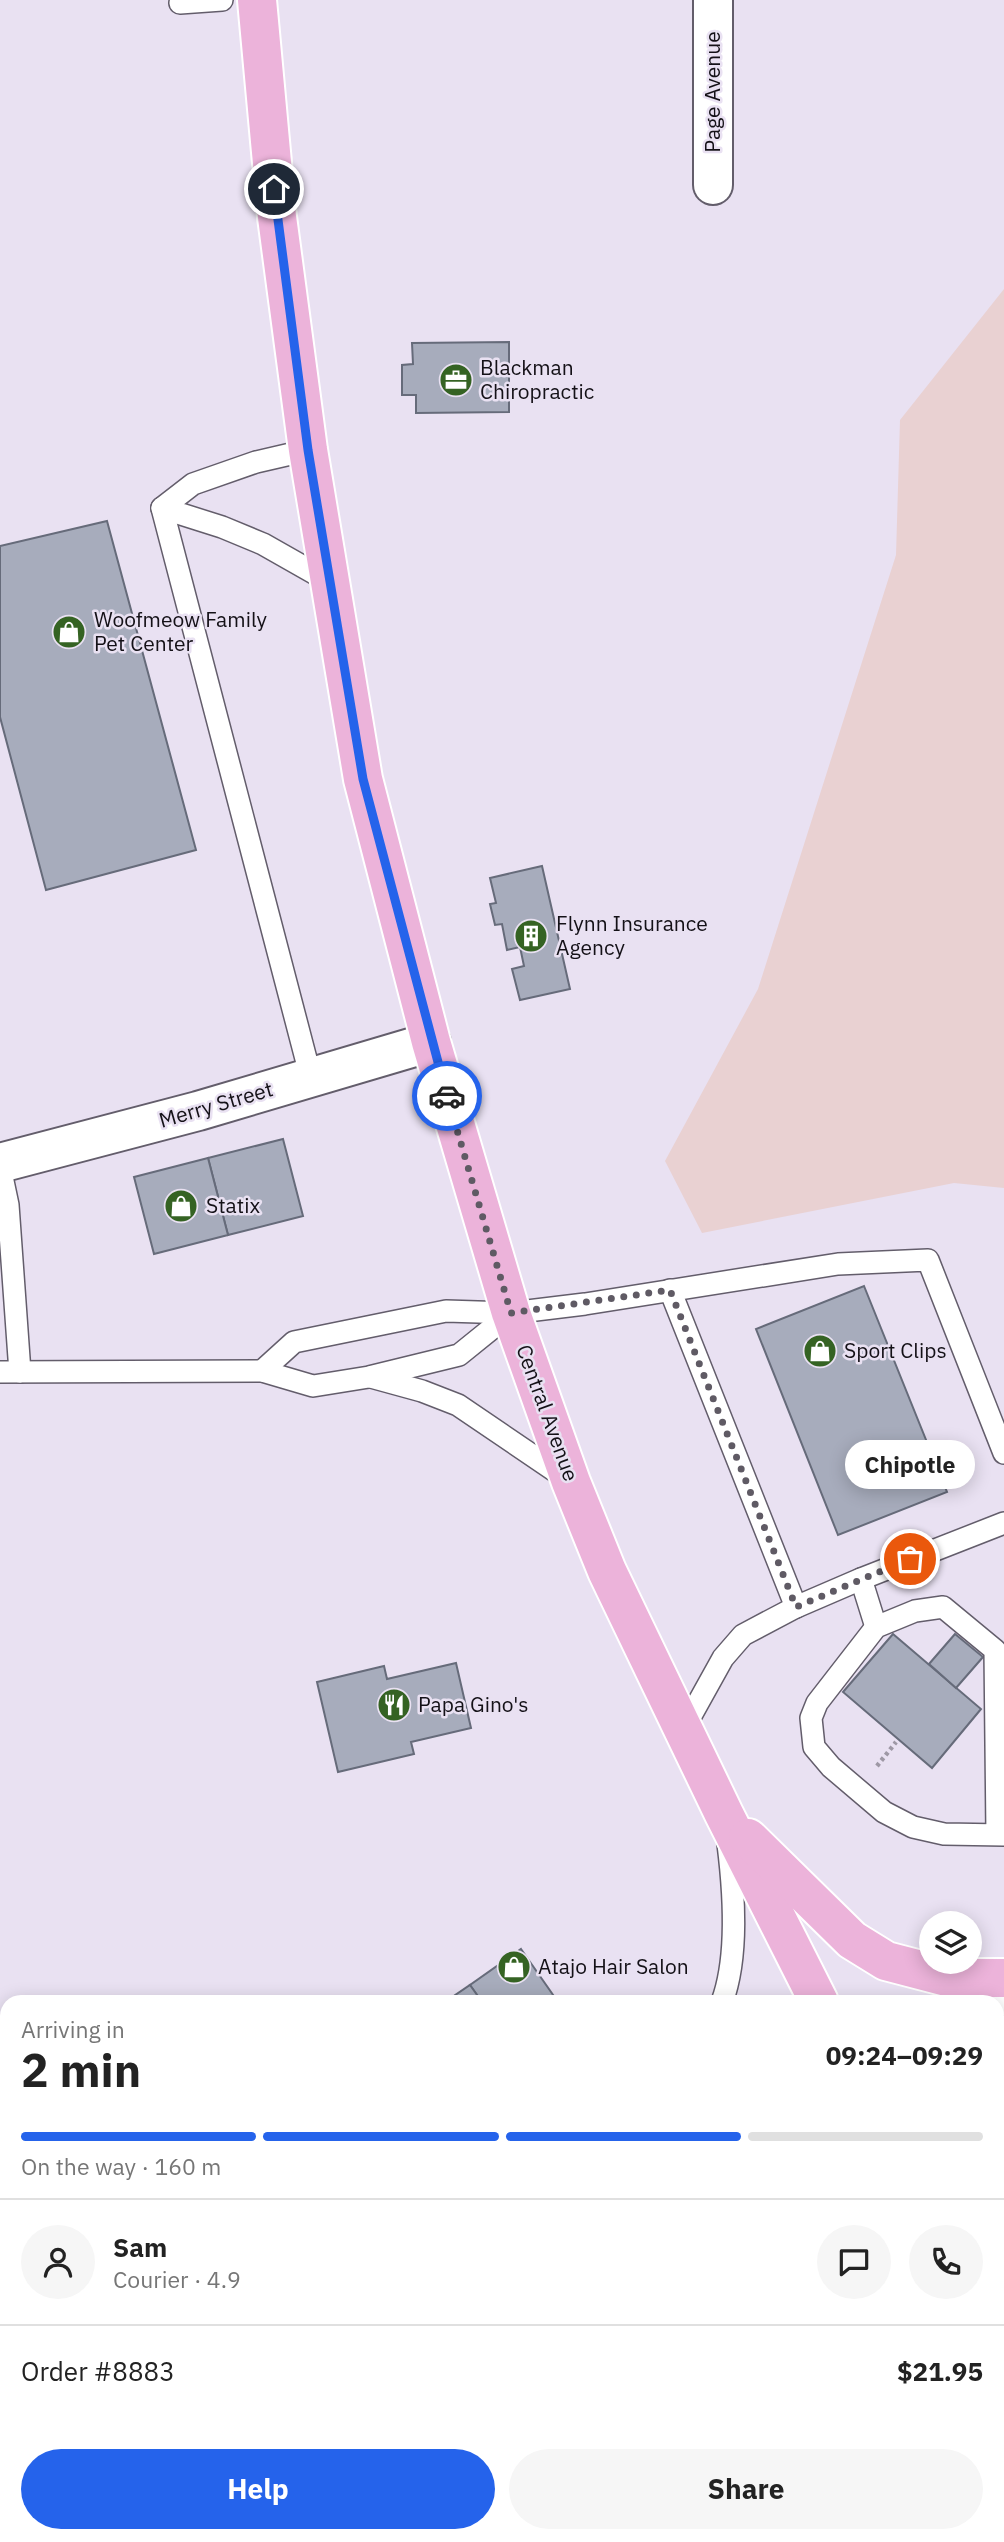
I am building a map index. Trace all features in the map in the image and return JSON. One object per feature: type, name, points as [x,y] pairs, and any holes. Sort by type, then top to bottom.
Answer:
[{"type":"main road","name":"Central Avenue","points":[[257,0],[276,216],[308,450],[330,582],[363,779],[431,1042],[511,1313],[571,1482],[607,1571],[724,1814],[815,1995]]},
{"type":"main road","points":[[724,1814],[852,1940],[886,1961],[951,1978],[1004,1978]]},
{"type":"street","name":"Page Avenue","points":[[713,0],[713,185]]},
{"type":"street","name":"Merry Street","points":[[0,1165],[198,1111],[431,1042]]},
{"type":"lane","points":[[180,3],[222,0]]},
{"type":"lane","points":[[162,509],[193,484],[256,463],[308,450]]},
{"type":"lane","points":[[162,509],[222,527],[262,544],[330,582]]},
{"type":"lane","points":[[162,509],[312,1078]]},
{"type":"lane","points":[[0,1165],[8,1205],[10,1372],[262,1371],[313,1386],[369,1377],[459,1356],[511,1313]]},
{"type":"lane","points":[[262,1371],[294,1342],[446,1311],[511,1313],[838,1264],[928,1260],[1004,1453]]},
{"type":"lane","points":[[670,1290],[796,1607]]},
{"type":"lane","points":[[369,1377],[422,1391],[458,1405],[571,1482]]},
{"type":"lane","points":[[683,1730],[723,1658],[743,1635],[796,1607],[861,1578],[1004,1523]]},
{"type":"lane","points":[[861,1578],[876,1627]]},
{"type":"lane","points":[[943,1607],[995,1650],[1000,1835],[944,1835],[913,1826],[884,1812],[831,1768],[814,1747],[811,1718],[817,1703],[876,1627],[915,1611],[943,1607]]},
{"type":"lane","points":[[723,1995],[730,1964],[734,1891],[724,1814]]},
{"type":"path","points":[[870,1774],[896,1742]]},
{"type":"shaded area","points":[[1004,289],[1004,1188],[954,1183],[702,1233],[665,1161],[758,989],[896,555],[900,420]]},
{"type":"building","name":"Blackman Chiropractic","points":[[509,342],[509,412],[416,413],[416,395],[402,395],[402,365],[413,364],[412,343]]},
{"type":"building","name":"Woofmeow Family Pet Center","points":[[107,521],[196,850],[46,890],[0,717],[0,546]]},
{"type":"building","name":"Flynn Insurance Agency","points":[[542,866],[570,989],[520,1000],[512,969],[524,966],[520,947],[507,950],[502,924],[495,925],[490,904],[496,903],[490,878]]},
{"type":"building","points":[[283,1139],[303,1216],[228,1235],[208,1158]]},
{"type":"building","name":"Statix","points":[[208,1158],[228,1235],[154,1254],[134,1177]]},
{"type":"building","points":[[864,1286],[947,1492],[838,1535],[756,1329]]},
{"type":"building","points":[[893,1634],[981,1709],[932,1768],[843,1692]]},
{"type":"building","points":[[955,1634],[983,1657],[956,1688],[929,1664]]},
{"type":"building","name":"Papa Gino's","points":[[456,1663],[471,1728],[411,1742],[414,1754],[338,1772],[317,1682],[384,1666],[387,1679]]},
{"type":"building","name":"Atajo Hair Salon","points":[[521,1949],[553,1995],[477,1995],[470,1985]]},
{"type":"building","points":[[470,1985],[477,1995],[455,1995]]},
{"type":"way so far","points":[[447,1096],[511,1313],[670,1290],[796,1607],[910,1559]]},
{"type":"place","name":"Blackman Chiropractic","points":[[456,380]]},
{"type":"place","name":"Woofmeow Family Pet Center","points":[[69,632]]},
{"type":"place","name":"Flynn Insurance Agency","points":[[531,936]]},
{"type":"place","name":"Statix","points":[[181,1206]]},
{"type":"place","name":"Sport Clips","points":[[820,1351]]},
{"type":"place","name":"Chipotle","points":[[910,1559]]},
{"type":"place","name":"Papa Gino's","points":[[394,1705]]},
{"type":"place","name":"Atajo Hair Salon","points":[[514,1967]]},
{"type":"route","points":[[274,189],[308,450],[363,779],[447,1096]]}]
